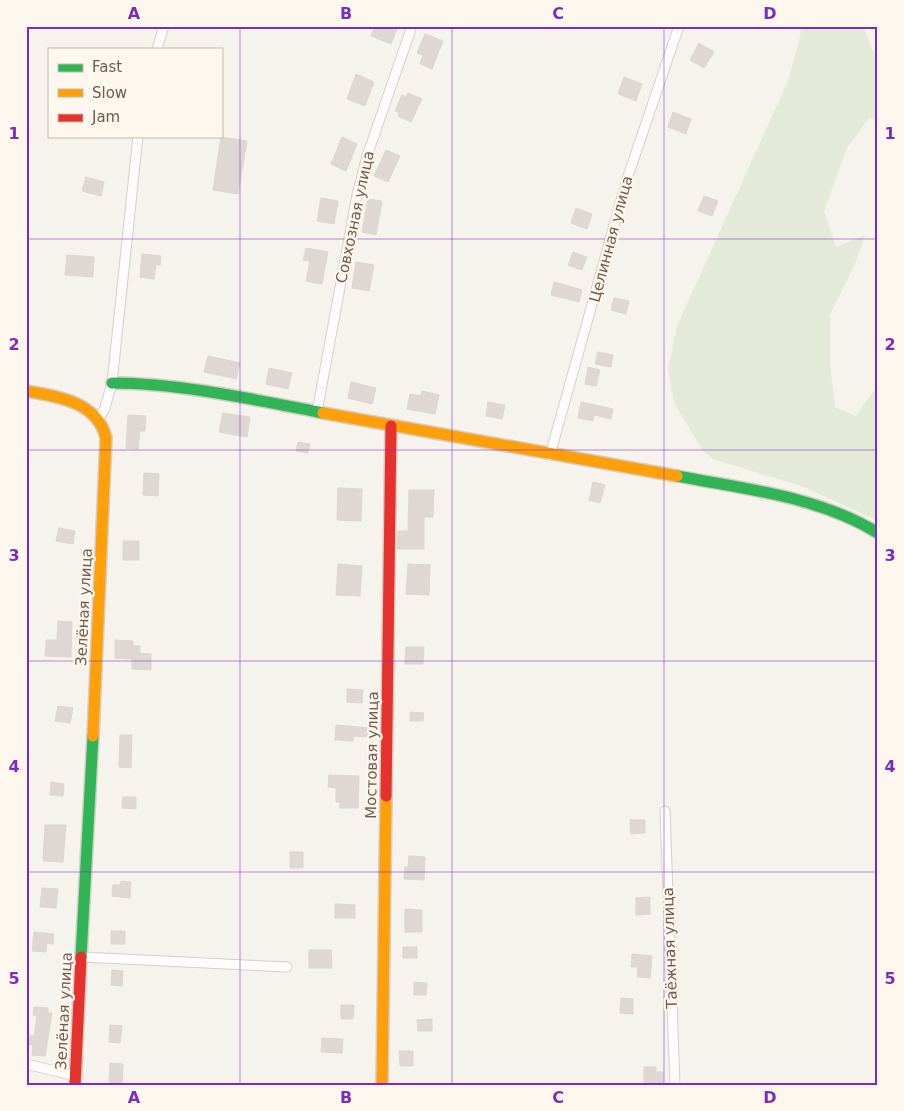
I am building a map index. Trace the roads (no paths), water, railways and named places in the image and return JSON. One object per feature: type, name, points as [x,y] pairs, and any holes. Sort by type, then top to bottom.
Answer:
[{"type":"street","points":[[157,48],[164,26]]},
{"type":"street","name":"Совхозная улица","points":[[316,412],[357,195],[367,156],[412,26]]},
{"type":"street","name":"Целинная улица","points":[[550,455],[627,179],[679,26]]},
{"type":"street","points":[[26,391],[75,402],[88,410],[98,420],[105,408],[112,383],[138,138]]},
{"type":"street","points":[[112,383],[132,383],[211,393],[785,496],[860,522],[878,533]]},
{"type":"street","name":"Зелёная улица","points":[[76,1080],[107,453],[105,433],[98,420]]},
{"type":"street","name":"Мостовая улица","points":[[382,1085],[391,426]]},
{"type":"street","name":"Таёжная улица","points":[[665,811],[675,1085]]},
{"type":"street","points":[[82,958],[287,967]]},
{"type":"street","points":[[26,1064],[76,1080]]}]
